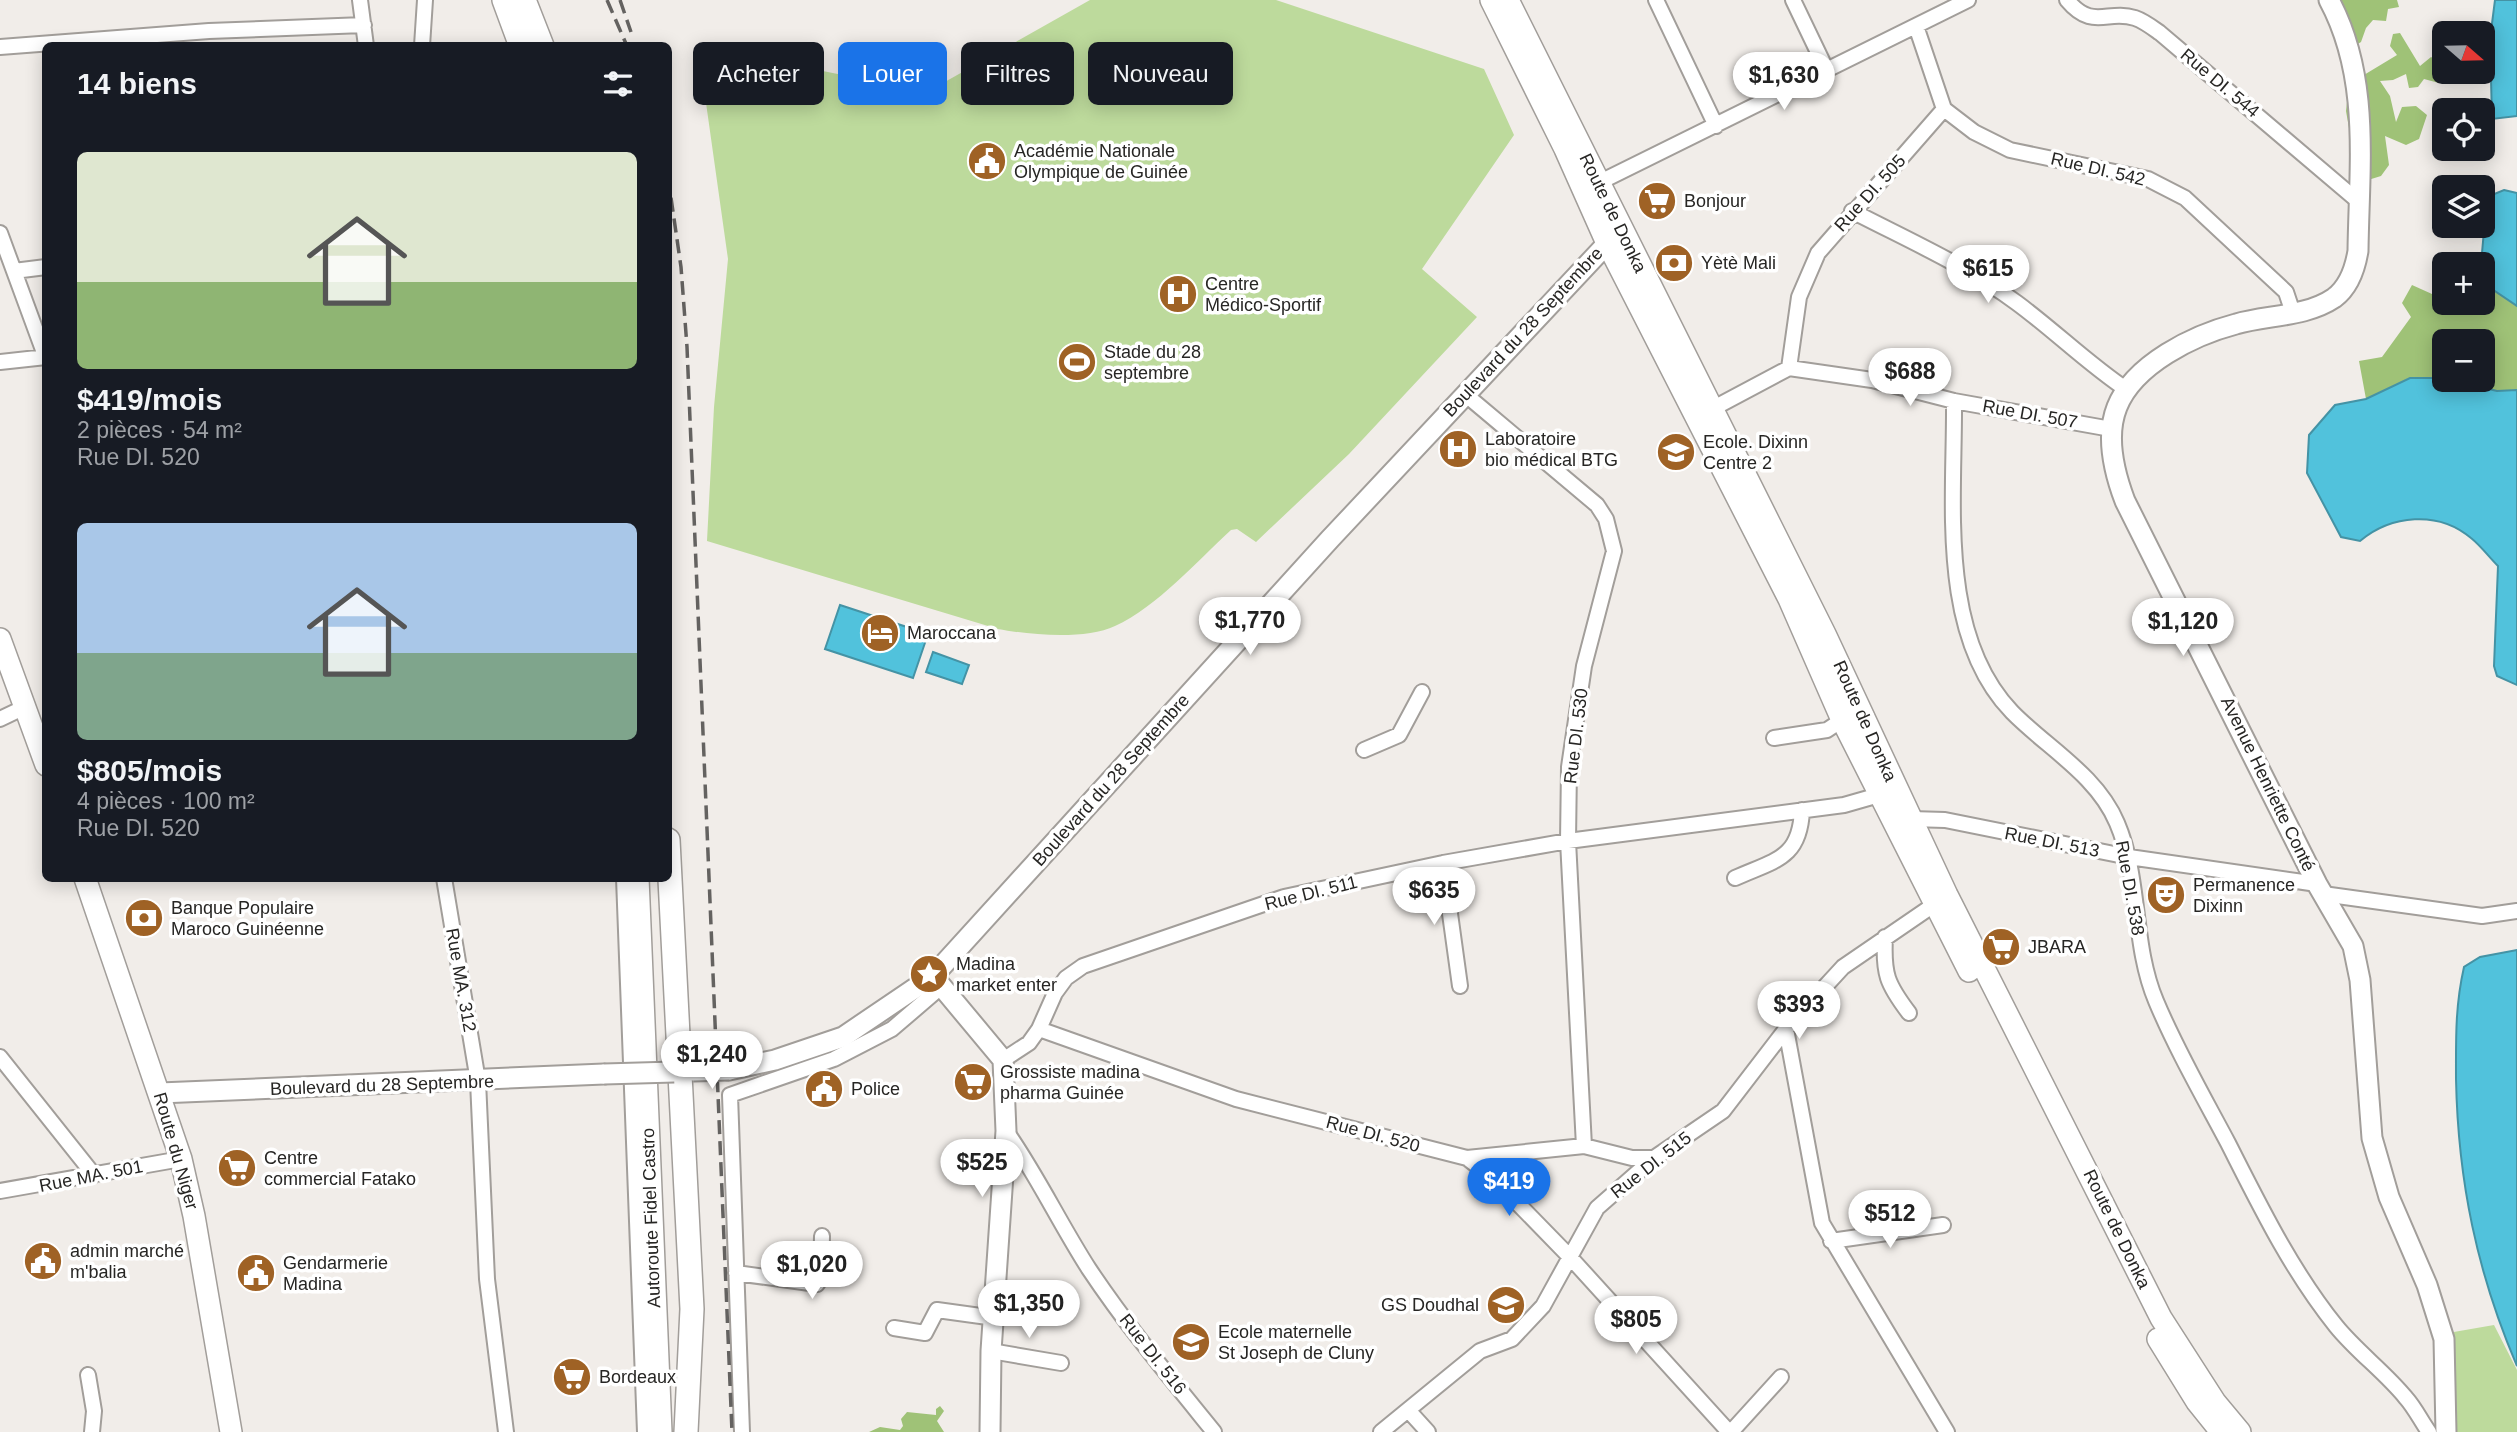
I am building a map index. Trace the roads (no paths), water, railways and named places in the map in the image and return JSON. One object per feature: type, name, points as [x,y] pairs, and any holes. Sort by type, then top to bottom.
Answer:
[{"type":"highway","points":[[504,0],[518,42]]},
{"type":"highway","points":[[524,0],[540,42]]},
{"type":"highway","name":"Autoroute Fidel Castro","points":[[637,882],[660,1432]]},
{"type":"highway","name":"Autoroute Fidel Castro","points":[[659,882],[684,1432]]},
{"type":"highway","points":[[671,882],[683,1072],[692,1309],[684,1432]]},
{"type":"main road","name":"Route de Donka","points":[[1491,0],[1591,187]]},
{"type":"main road","name":"Route de Donka","points":[[1508,0],[1591,187],[1789,599],[1842,720],[2112,1243],[2158,1339],[2197,1402],[2221,1432]]},
{"type":"main road","name":"Avenue Henriette Conté","points":[[2329,0],[2345,30],[2359,92],[2354,271],[2334,298],[2293,313],[2236,323],[2194,338],[2159,357],[2127,390],[2117,406],[2111,429],[2114,471],[2124,500],[2320,889],[2353,946],[2360,980],[2372,1138],[2389,1197],[2427,1285],[2444,1339],[2446,1432]]},
{"type":"main road","name":"Route de Donka","points":[[1614,236],[1710,410],[1825,634],[1911,819],[2161,1318],[2215,1402],[2240,1432]]},
{"type":"main road","name":"Boulevard du 28 Septembre","points":[[160,1093],[729,1070],[775,1060],[844,1037],[937,982],[1330,539],[1614,236]]},
{"type":"main road","points":[[0,639],[42,754]]},
{"type":"main road","name":"Route du Niger","points":[[86,882],[181,1159],[194,1216],[231,1432]]},
{"type":"main road","points":[[937,982],[1003,1060],[1006,1130],[991,1351],[990,1432]]},
{"type":"street","points":[[360,0],[366,42]]},
{"type":"street","points":[[422,42],[425,0]]},
{"type":"street","points":[[1657,0],[1716,126]]},
{"type":"street","points":[[1793,0],[1827,71]]},
{"type":"street","points":[[1932,0],[1939,14]]},
{"type":"street","points":[[1591,187],[1968,0]]},
{"type":"street","name":"Rue DI. 544","points":[[2067,0],[2076,11],[2093,19],[2135,18],[2161,33],[2358,201]]},
{"type":"street","points":[[65,42],[209,31],[364,25]]},
{"type":"street","points":[[1916,26],[1944,109]]},
{"type":"street","points":[[0,47],[42,44]]},
{"type":"street","name":"Rue DI. 505","points":[[1790,368],[1799,297],[1818,253],[1944,109]]},
{"type":"street","name":"Rue DI. 542","points":[[1944,109],[1974,132],[2010,150],[2148,179],[2185,198],[2286,292],[2293,313]]},
{"type":"street","points":[[1852,211],[1978,276],[2127,390]]},
{"type":"street","points":[[0,233],[42,349]]},
{"type":"street","points":[[13,271],[42,267]]},
{"type":"street","points":[[0,362],[42,357]]},
{"type":"street","points":[[1710,410],[1790,368]]},
{"type":"street","name":"Rue DI. 507","points":[[1790,368],[1872,380],[1954,401],[2111,429]]},
{"type":"street","name":"Rue DI. 530","points":[[1466,395],[1597,505],[1611,534],[1614,551],[1584,666],[1569,767],[1568,841],[1584,1146]]},
{"type":"street","name":"Rue DI. 538","points":[[1954,401],[1955,575],[1965,629],[1987,677],[2011,712],[2055,748],[2092,787],[2116,820],[2129,857],[2142,952],[2155,999],[2210,1109],[2283,1248],[2309,1288],[2337,1327],[2407,1398],[2429,1432]]},
{"type":"street","points":[[1364,750],[1399,735],[1422,692]]},
{"type":"street","points":[[0,719],[25,707]]},
{"type":"street","points":[[1774,738],[1827,730],[1842,720]]},
{"type":"street","name":"Rue DI. 511","points":[[1003,1060],[1029,1043],[1040,1029],[1055,993],[1066,978],[1083,967],[1284,897],[1443,863],[1568,841],[1802,810],[1880,795]]},
{"type":"street","points":[[1735,878],[1792,850],[1801,834],[1802,810]]},
{"type":"street","name":"Rue DI. 513","points":[[1911,819],[1945,820],[2129,857],[2482,916],[2517,911]]},
{"type":"street","points":[[1443,863],[1460,986]]},
{"type":"street","name":"Rue MA. 312","points":[[444,882],[478,1082],[487,1279],[506,1432]]},
{"type":"street","points":[[624,882],[645,1432]]},
{"type":"street","name":"Rue DI. 515","points":[[1381,1432],[1480,1351],[1513,1339],[1543,1306],[1597,1208],[1654,1158],[1723,1111],[1786,1029],[1843,967],[1935,904]]},
{"type":"street","points":[[1885,937],[1884,965],[1888,985],[1909,1013]]},
{"type":"street","points":[[742,1432],[730,1095],[834,1059],[892,1029],[937,982]]},
{"type":"street","name":"Rue DI. 520","points":[[1040,1029],[1236,1099],[1467,1158],[1493,1178],[1569,1256],[1730,1432]]},
{"type":"street","points":[[1786,1029],[1822,1223],[1947,1432]]},
{"type":"street","points":[[0,1057],[94,1175]]},
{"type":"street","name":"Rue DI. 516","points":[[1006,1130],[1030,1165],[1089,1269],[1146,1347],[1214,1432]]},
{"type":"street","points":[[1467,1158],[1584,1146],[1632,1158],[1654,1158]]},
{"type":"street","name":"Rue MA. 501","points":[[0,1191],[181,1159]]},
{"type":"street","points":[[1831,1241],[1943,1224]]},
{"type":"street","points":[[736,1273],[817,1284],[821,1278],[822,1237]]},
{"type":"street","points":[[894,1328],[925,1333],[937,1310],[995,1318]]},
{"type":"street","points":[[991,1351],[1061,1363]]},
{"type":"street","points":[[88,1375],[94,1411],[92,1432]]},
{"type":"street","points":[[1730,1432],[1781,1377]]},
{"type":"street","points":[[1408,1410],[1428,1432]]},
{"type":"water","points":[[2495,0],[2517,0],[2517,116],[2495,119],[2495,98],[2491,98],[2491,84],[2496,84],[2496,21],[2492,21]]},
{"type":"water","points":[[2504,190],[2517,193],[2517,306],[2495,291],[2495,252],[2482,252],[2483,238],[2495,238],[2495,194]]},
{"type":"water","points":[[2410,378],[2432,378],[2432,392],[2517,390],[2517,685],[2497,676],[2494,666],[2498,566],[2478,544],[2458,529],[2444,523],[2415,519],[2386,526],[2360,541],[2341,537],[2307,473],[2309,435],[2335,405],[2366,399]]},
{"type":"water","points":[[840,605],[928,634],[913,678],[825,649]]},
{"type":"water","points":[[933,652],[969,665],[962,684],[926,672]]},
{"type":"water","points":[[2517,950],[2517,1366],[2491,1296],[2472,1226],[2461,1154],[2456,1037],[2464,967],[2480,957]]},
{"type":"railway","points":[[607,0],[625,42]]},
{"type":"railway","points":[[620,0],[631,32]]},
{"type":"railway","points":[[672,205],[681,267],[687,347],[732,1432]]},
{"type":"place","name":"Académie Nationale Olympique de Guinée","points":[[987,161]]},
{"type":"place","name":"Bonjour","points":[[1657,201]]},
{"type":"place","name":"Yètè Mali","points":[[1674,263]]},
{"type":"place","name":"Centre Médico-Sportif","points":[[1178,294]]},
{"type":"place","name":"Stade du 28 septembre","points":[[1077,362]]},
{"type":"place","name":"Laboratoire bio médical BTG","points":[[1458,449]]},
{"type":"place","name":"Ecole. Dixinn Centre 2","points":[[1676,452]]},
{"type":"place","name":"Maroccana","points":[[880,633]]},
{"type":"place","name":"Permanence Dixinn","points":[[2166,895]]},
{"type":"place","name":"Banque Populaire Maroco Guinéenne","points":[[144,918]]},
{"type":"place","name":"JBARA","points":[[2001,947]]},
{"type":"place","name":"Madina market enter","points":[[929,974]]},
{"type":"place","name":"Grossiste madina pharma Guinée","points":[[973,1082]]},
{"type":"place","name":"Police","points":[[824,1089]]},
{"type":"place","name":"Centre commercial Fatako","points":[[237,1168]]},
{"type":"place","name":"admin marché m'balia","points":[[43,1261]]},
{"type":"place","name":"Gendarmerie Madina","points":[[256,1273]]},
{"type":"place","name":"GS Doudhal","points":[[1506,1305]]},
{"type":"place","name":"Ecole maternelle St Joseph de Cluny","points":[[1191,1342]]},
{"type":"place","name":"Bordeaux","points":[[572,1377]]}]
